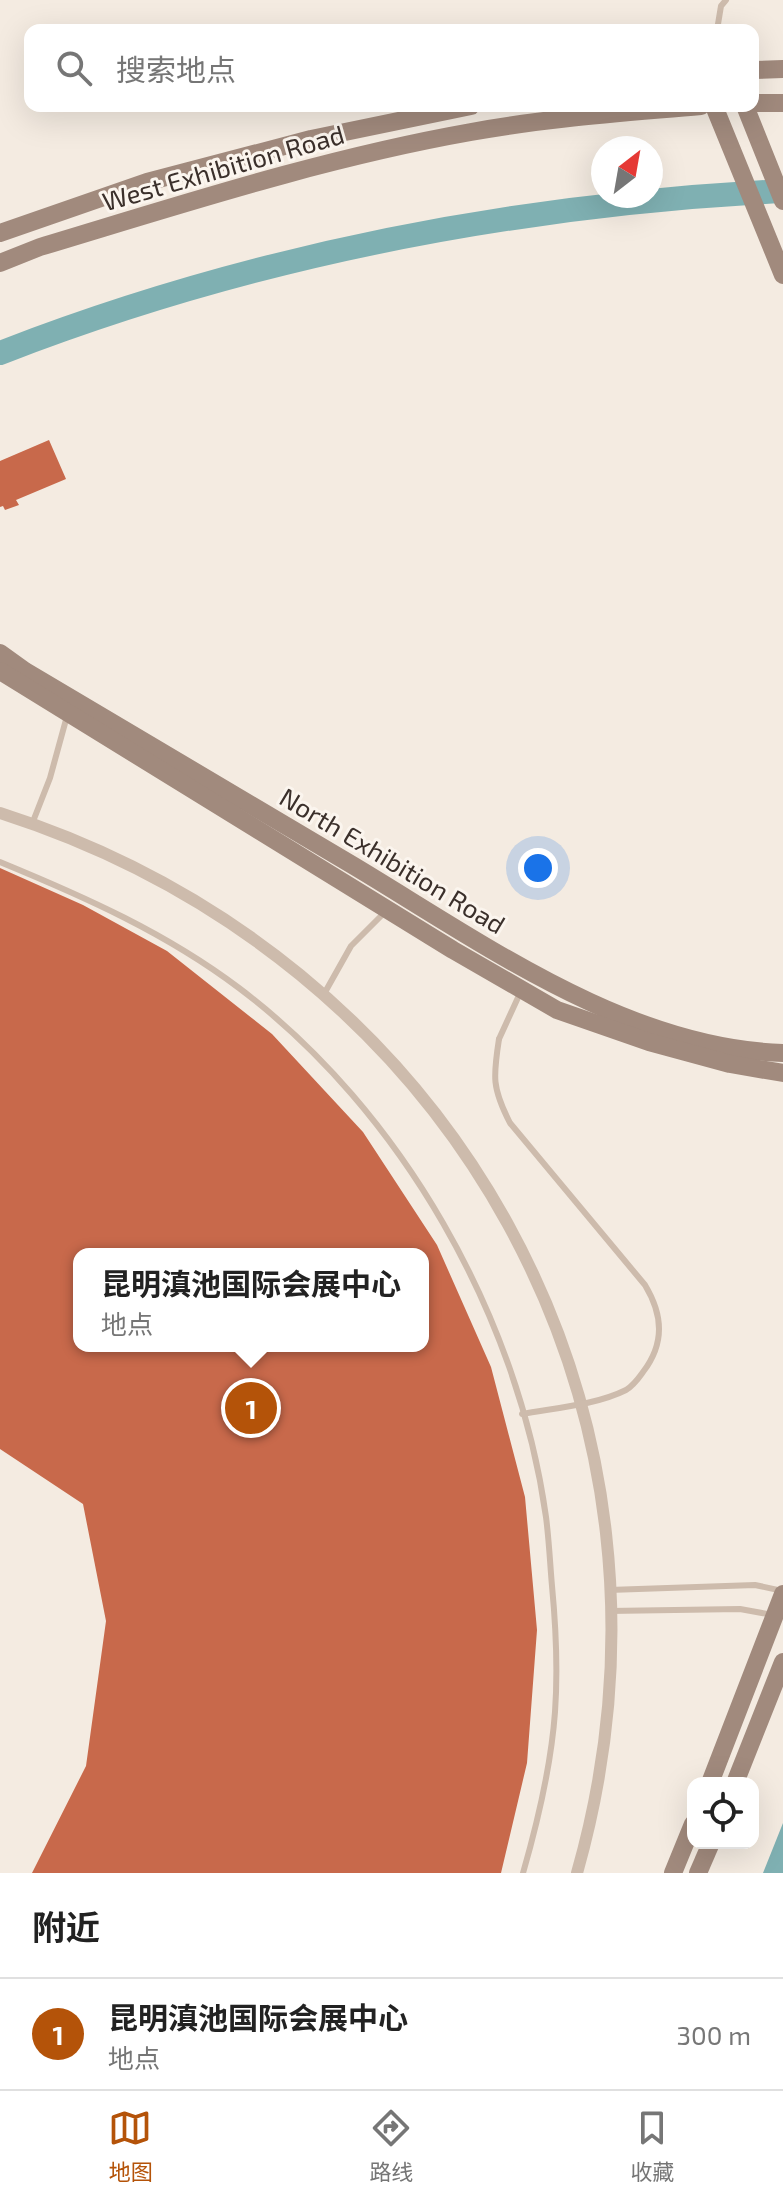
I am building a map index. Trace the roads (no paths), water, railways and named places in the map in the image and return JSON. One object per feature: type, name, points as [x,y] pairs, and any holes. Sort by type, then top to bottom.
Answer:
[{"type":"street","points":[[759,70],[783,69]]},
{"type":"street","points":[[759,103],[783,103]]},
{"type":"street","name":"West Exhibition Road","points":[[0,233],[147,182],[311,139],[442,112]]},
{"type":"street","name":"West Exhibition Road","points":[[0,263],[40,247],[316,165],[535,121],[635,112]]},
{"type":"street","points":[[717,112],[783,275]]},
{"type":"street","points":[[747,112],[783,201]]},
{"type":"street","name":"North Exhibition Road","points":[[0,653],[25,671],[518,964],[611,1012],[676,1036],[747,1052],[783,1053]]},
{"type":"street","name":"North Exhibition Road","points":[[0,671],[387,910],[557,1010],[649,1042],[730,1064],[783,1073]]},
{"type":"street","points":[[0,813],[107,853],[178,890],[246,932],[324,994],[380,1048],[425,1099],[479,1176],[520,1246],[556,1331],[586,1428],[604,1525],[609,1590],[607,1694],[594,1804],[577,1873]]},
{"type":"street","points":[[712,1777],[779,1617],[783,1592]]},
{"type":"street","points":[[737,1777],[783,1662]]},
{"type":"street","points":[[673,1873],[687,1839]]},
{"type":"street","points":[[698,1873],[708,1849]]},
{"type":"lane","points":[[718,24],[721,6],[726,0]]},
{"type":"lane","points":[[32,824],[50,778],[68,713]]},
{"type":"lane","points":[[0,862],[121,914],[183,948],[296,1036],[385,1133],[461,1254],[486,1307],[522,1414],[546,1516],[557,1668],[555,1716],[537,1825],[523,1873]]},
{"type":"lane","points":[[324,994],[351,946],[387,910]]},
{"type":"lane","points":[[522,990],[507,1015],[499,1039],[493,1077],[498,1101],[510,1123],[645,1285],[656,1304],[660,1328],[650,1363],[636,1382],[626,1389],[603,1398],[522,1414]]},
{"type":"lane","points":[[609,1590],[755,1585],[783,1592]]},
{"type":"lane","points":[[609,1611],[740,1609],[779,1617]]},
{"type":"water","points":[[783,1823],[783,1873],[763,1873]]},
{"type":"waterway","points":[[0,353],[95,318],[191,288],[385,240],[582,208],[783,191]]},
{"type":"place","name":"昆明滇池国际会展中心","points":[[251,1408]]}]
